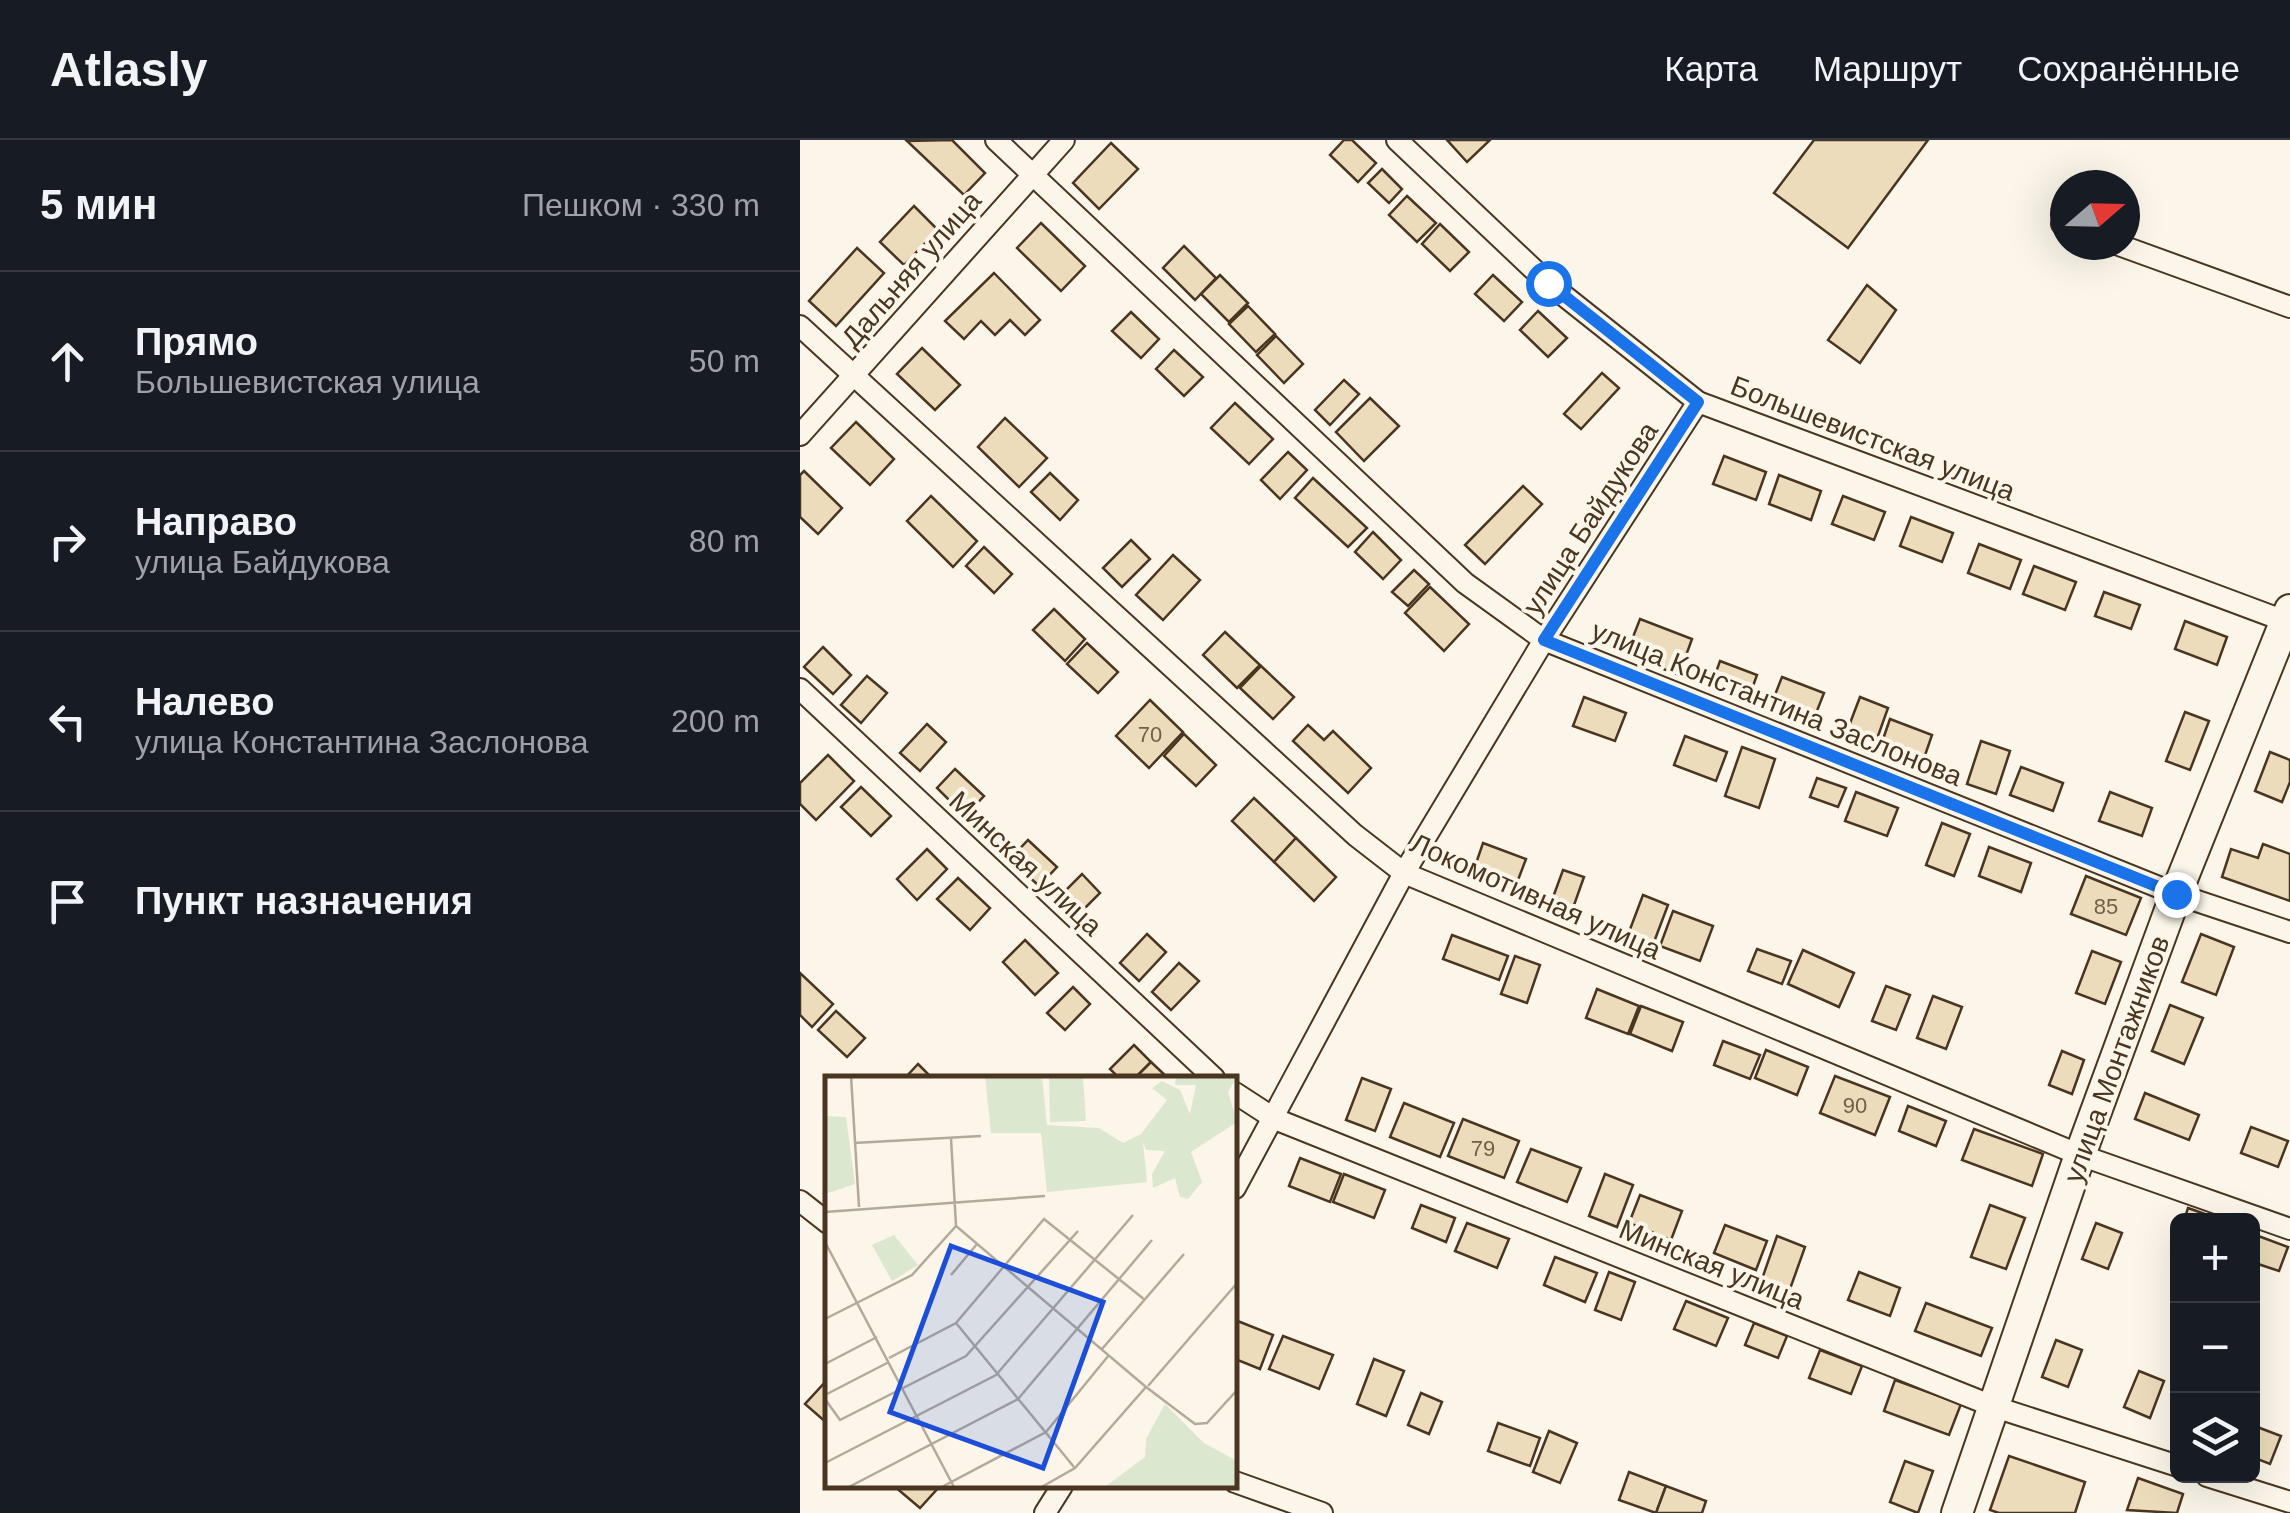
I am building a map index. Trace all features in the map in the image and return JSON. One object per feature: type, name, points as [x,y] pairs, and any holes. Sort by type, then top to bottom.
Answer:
[{"type":"street","name":"улица Константина Заслонова","points":[[996,140],[1466,583],[1544,640],[2176,894],[2290,932]]},
{"type":"street","name":"Дальняя улица","points":[[800,435],[1064,140]]},
{"type":"street","name":"Большевистская улица","points":[[1397,140],[1548,283],[1698,402],[2289,618]]},
{"type":"street","points":[[2140,253],[2290,308]]},
{"type":"street","name":"Локомотивная улица","points":[[800,326],[1354,835],[1404,873],[2080,1155],[2290,1229]]},
{"type":"street","name":"улица Байдукова","points":[[1238,1183],[1404,873],[1544,640],[1698,402]]},
{"type":"street","name":"улица Монтажников","points":[[1958,1513],[2080,1155],[2176,894],[2289,618]]},
{"type":"street","name":"Минская улица","points":[[800,689],[1212,1076]]},
{"type":"street","name":"Минская улица","points":[[1238,1095],[1275,1119],[1995,1407],[2170,1463]]},
{"type":"street","points":[[800,1201],[825,1221]]},
{"type":"street","points":[[1238,1483],[1322,1513]]},
{"type":"street","points":[[2229,1483],[2290,1502]]},
{"type":"street","points":[[1046,1513],[1061,1488]]},
{"type":"building","points":[[952,140],[985,173],[964,195],[907,141]]},
{"type":"building","points":[[1344,140],[1352,140],[1376,163],[1358,182],[1330,155]]},
{"type":"building","points":[[1447,140],[1490,140],[1467,162]]},
{"type":"building","points":[[1814,140],[1928,140],[1848,248],[1774,193]]},
{"type":"building","points":[[1111,143],[1138,169],[1099,209],[1073,183]]},
{"type":"building","points":[[1382,169],[1402,189],[1389,203],[1368,183]]},
{"type":"building","points":[[1407,196],[1436,223],[1417,242],[1389,215]]},
{"type":"building","points":[[914,206],[938,230],[904,265],[880,242]]},
{"type":"building","points":[[1041,223],[1085,266],[1061,291],[1017,248]]},
{"type":"building","points":[[1440,224],[1469,252],[1450,271],[1422,244]]},
{"type":"building","points":[[1184,246],[1216,278],[1195,300],[1163,268]]},
{"type":"building","points":[[857,248],[884,273],[836,326],[809,301]]},
{"type":"building","points":[[994,273],[1040,320],[1025,335],[1010,320],[995,335],[981,321],[964,339],[945,321]]},
{"type":"building","points":[[1220,275],[1248,303],[1229,322],[1201,294]]},
{"type":"building","points":[[1493,275],[1522,302],[1504,321],[1475,294]]},
{"type":"building","points":[[1867,285],[1896,310],[1860,363],[1828,340]]},
{"type":"building","points":[[1248,306],[1275,334],[1256,352],[1229,324]]},
{"type":"building","points":[[1538,311],[1567,338],[1548,357],[1520,330]]},
{"type":"building","points":[[1131,312],[1159,339],[1141,358],[1112,331]]},
{"type":"building","points":[[1276,336],[1303,364],[1284,383],[1257,355]]},
{"type":"building","points":[[922,348],[960,385],[935,410],[897,374]]},
{"type":"building","points":[[1174,350],[1203,377],[1184,396],[1156,369]]},
{"type":"building","points":[[1602,373],[1619,388],[1581,429],[1564,414]]},
{"type":"building","points":[[1344,380],[1359,394],[1330,425],[1315,410]]},
{"type":"building","points":[[1370,398],[1399,426],[1364,461],[1336,432]]},
{"type":"building","points":[[1235,403],[1273,439],[1249,464],[1211,428]]},
{"type":"building","points":[[1005,418],[1047,458],[1019,487],[978,447]]},
{"type":"building","points":[[856,422],[894,459],[870,485],[831,448]]},
{"type":"building","points":[[1288,452],[1307,470],[1280,499],[1261,480]]},
{"type":"building","points":[[1724,456],[1766,472],[1756,500],[1713,484]]},
{"type":"building","points":[[804,471],[842,508],[818,534],[800,517],[800,475]]},
{"type":"building","points":[[1050,473],[1078,500],[1060,520],[1031,492]]},
{"type":"building","points":[[1779,475],[1821,491],[1811,520],[1769,504]]},
{"type":"building","points":[[1313,478],[1367,528],[1348,547],[1295,498]]},
{"type":"building","points":[[1523,486],[1542,504],[1485,564],[1465,545]]},
{"type":"building","points":[[931,496],[977,541],[953,567],[907,521]]},
{"type":"building","points":[[1843,496],[1885,512],[1874,540],[1832,524]]},
{"type":"building","points":[[1911,517],[1953,533],[1942,562],[1900,546]]},
{"type":"building","points":[[1373,532],[1401,560],[1383,579],[1355,552]]},
{"type":"building","points":[[1131,540],[1150,559],[1122,587],[1103,568]]},
{"type":"building","points":[[1979,544],[2021,560],[2010,589],[1968,573]]},
{"type":"building","points":[[984,547],[1012,574],[994,593],[966,566]]},
{"type":"building","points":[[1173,555],[1200,580],[1163,620],[1136,595]]},
{"type":"building","points":[[2034,566],[2076,582],[2065,610],[2023,594]]},
{"type":"building","points":[[1414,570],[1429,584],[1408,606],[1392,592]]},
{"type":"building","points":[[1430,587],[1469,624],[1444,651],[1405,613]]},
{"type":"building","points":[[2104,592],[2140,605],[2131,629],[2095,616]]},
{"type":"building","points":[[1054,609],[1085,639],[1065,661],[1033,630]]},
{"type":"building","points":[[1640,619],[1692,639],[1679,675],[1626,655]]},
{"type":"building","points":[[2185,621],[2227,637],[2217,665],[2175,649]]},
{"type":"building","points":[[1225,632],[1260,665],[1237,688],[1203,655]]},
{"type":"building","points":[[1087,643],[1118,672],[1098,693],[1067,664]]},
{"type":"building","points":[[823,647],[851,675],[833,694],[804,667]]},
{"type":"building","points":[[1720,661],[1757,675],[1748,700],[1711,686]]},
{"type":"building","points":[[1261,666],[1294,697],[1273,719],[1240,688]]},
{"type":"building","points":[[867,676],[887,693],[861,723],[841,705]]},
{"type":"building","points":[[1782,677],[1824,693],[1813,721],[1771,705]]},
{"type":"building","points":[[1584,697],[1626,713],[1615,741],[1573,726]]},
{"type":"building","points":[[1860,697],[1888,708],[1873,750],[1844,739]]},
{"type":"building","points":[[1150,700],[1183,732],[1149,768],[1116,736]]},
{"type":"building","points":[[2185,712],[2209,721],[2190,770],[2166,761]]},
{"type":"building","points":[[1890,719],[1932,735],[1922,764],[1880,748]]},
{"type":"building","points":[[927,724],[946,742],[920,771],[900,753]]},
{"type":"building","points":[[1308,725],[1324,740],[1333,731],[1371,768],[1348,793],[1293,741]]},
{"type":"building","points":[[1184,734],[1216,765],[1196,786],[1164,756]]},
{"type":"building","points":[[1685,736],[1727,752],[1716,781],[1674,765]]},
{"type":"building","points":[[1981,741],[2010,751],[1996,794],[1967,784]]},
{"type":"building","points":[[1742,747],[1775,759],[1759,808],[1725,796]]},
{"type":"building","points":[[2270,752],[2290,760],[2290,782],[2282,802],[2255,791]]},
{"type":"building","points":[[828,755],[854,781],[816,820],[800,804],[800,783]]},
{"type":"building","points":[[2021,767],[2063,783],[2053,811],[2010,795]]},
{"type":"building","points":[[955,769],[984,796],[965,816],[937,788]]},
{"type":"building","points":[[1817,778],[1846,788],[1838,807],[1810,797]]},
{"type":"building","points":[[861,787],[891,816],[871,836],[841,807]]},
{"type":"building","points":[[1856,792],[1898,808],[1887,836],[1845,821]]},
{"type":"building","points":[[2110,792],[2152,808],[2142,836],[2099,821]]},
{"type":"building","points":[[1254,798],[1296,838],[1274,862],[1232,821]]},
{"type":"building","points":[[1942,823],[1970,834],[1954,876],[1926,865]]},
{"type":"building","points":[[1296,838],[1336,877],[1314,901],[1274,862]]},
{"type":"building","points":[[1028,840],[1057,867],[1039,886],[1010,859]]},
{"type":"building","points":[[1483,843],[1526,859],[1515,888],[1473,872]]},
{"type":"building","points":[[2263,844],[2290,854],[2290,901],[2222,877],[2231,849],[2258,858]]},
{"type":"building","points":[[1989,847],[2031,863],[2021,892],[1979,876]]},
{"type":"building","points":[[927,849],[947,869],[917,900],[897,879]]},
{"type":"building","points":[[1563,870],[1584,877],[1573,908],[1552,900]]},
{"type":"building","points":[[1082,874],[1100,893],[1072,921],[1054,902]]},
{"type":"building","points":[[2086,876],[2141,898],[2126,935],[2071,914]]},
{"type":"building","points":[[958,878],[990,908],[970,930],[937,899]]},
{"type":"building","points":[[1643,895],[1668,905],[1654,942],[1629,932]]},
{"type":"building","points":[[1673,911],[1713,926],[1700,961],[1660,946]]},
{"type":"building","points":[[1147,934],[1166,952],[1139,981],[1120,963]]},
{"type":"building","points":[[2201,934],[2234,947],[2216,995],[2182,982]]},
{"type":"building","points":[[1452,935],[1508,956],[1499,980],[1443,959]]},
{"type":"building","points":[[1025,940],[1058,973],[1035,995],[1003,962]]},
{"type":"building","points":[[1757,949],[1791,961],[1782,984],[1748,971]]},
{"type":"building","points":[[1803,950],[1854,973],[1839,1007],[1788,984]]},
{"type":"building","points":[[2092,951],[2121,962],[2105,1004],[2076,993]]},
{"type":"building","points":[[1515,956],[1540,965],[1527,1003],[1501,994]]},
{"type":"building","points":[[1179,963],[1199,981],[1171,1010],[1152,992]]},
{"type":"building","points":[[800,973],[833,1004],[812,1027],[800,1015]]},
{"type":"building","points":[[1886,986],[1910,995],[1896,1030],[1872,1021]]},
{"type":"building","points":[[1073,987],[1090,1004],[1065,1030],[1047,1013]]},
{"type":"building","points":[[1597,989],[1639,1006],[1628,1034],[1586,1018]]},
{"type":"building","points":[[1933,996],[1962,1007],[1946,1049],[1917,1038]]},
{"type":"building","points":[[2170,1005],[2203,1018],[2184,1064],[2152,1051]]},
{"type":"building","points":[[1641,1006],[1683,1022],[1672,1051],[1630,1034]]},
{"type":"building","points":[[836,1011],[865,1038],[847,1057],[818,1030]]},
{"type":"building","points":[[1723,1041],[1760,1055],[1750,1079],[1714,1065]]},
{"type":"building","points":[[1134,1045],[1151,1062],[1137,1076],[1117,1076],[1110,1069]]},
{"type":"building","points":[[1766,1050],[1808,1067],[1797,1095],[1755,1078]]},
{"type":"building","points":[[2062,1051],[2084,1060],[2072,1094],[2049,1085]]},
{"type":"building","points":[[1151,1062],[1166,1076],[1137,1076]]},
{"type":"building","points":[[918,1064],[930,1076],[907,1076]]},
{"type":"building","points":[[1835,1076],[1890,1097],[1875,1135],[1820,1113]]},
{"type":"building","points":[[1362,1078],[1391,1089],[1375,1131],[1346,1120]]},
{"type":"building","points":[[2145,1093],[2199,1115],[2189,1140],[2135,1119]]},
{"type":"building","points":[[1404,1103],[1454,1123],[1440,1157],[1390,1137]]},
{"type":"building","points":[[1908,1106],[1946,1121],[1936,1146],[1899,1131]]},
{"type":"building","points":[[1463,1119],[1519,1141],[1504,1178],[1448,1156]]},
{"type":"building","points":[[2251,1127],[2288,1141],[2278,1167],[2241,1153]]},
{"type":"building","points":[[1974,1129],[2043,1154],[2032,1186],[1962,1160]]},
{"type":"building","points":[[1531,1149],[1581,1168],[1567,1202],[1517,1182]]},
{"type":"building","points":[[1300,1158],[1341,1174],[1330,1202],[1289,1186]]},
{"type":"building","points":[[1344,1174],[1385,1190],[1374,1218],[1333,1202]]},
{"type":"building","points":[[1605,1174],[1633,1185],[1617,1227],[1589,1216]]},
{"type":"building","points":[[1640,1195],[1682,1211],[1671,1240],[1629,1223]]},
{"type":"building","points":[[1421,1205],[1455,1218],[1446,1242],[1412,1228]]},
{"type":"building","points":[[1990,1205],[2025,1218],[2006,1269],[1971,1257]]},
{"type":"building","points":[[1467,1223],[1509,1239],[1497,1268],[1455,1251]]},
{"type":"building","points":[[2096,1223],[2122,1233],[2108,1269],[2082,1259]]},
{"type":"building","points":[[1725,1225],[1767,1241],[1756,1270],[1714,1253]]},
{"type":"building","points":[[1777,1236],[1805,1247],[1790,1289],[1762,1279]]},
{"type":"building","points":[[2260,1237],[2288,1247],[2279,1271],[2260,1265]]},
{"type":"building","points":[[1555,1257],[1597,1273],[1585,1302],[1544,1285]]},
{"type":"building","points":[[1609,1272],[1635,1282],[1621,1320],[1595,1310]]},
{"type":"building","points":[[1859,1272],[1900,1288],[1890,1316],[1848,1300]]},
{"type":"building","points":[[1686,1301],[1728,1318],[1716,1346],[1674,1329]]},
{"type":"building","points":[[1926,1303],[1992,1328],[1981,1356],[1915,1331]]},
{"type":"building","points":[[1238,1321],[1273,1335],[1260,1369],[1238,1360]]},
{"type":"building","points":[[1754,1323],[1787,1336],[1778,1358],[1745,1345]]},
{"type":"building","points":[[1283,1336],[1333,1355],[1319,1389],[1269,1369]]},
{"type":"building","points":[[2056,1340],[2082,1350],[2068,1387],[2042,1377]]},
{"type":"building","points":[[1820,1350],[1862,1366],[1851,1394],[1809,1378]]},
{"type":"building","points":[[1374,1359],[1404,1371],[1386,1416],[1357,1404]]},
{"type":"building","points":[[2139,1371],[2164,1381],[2150,1418],[2124,1407]]},
{"type":"building","points":[[1895,1380],[1961,1404],[1949,1435],[1884,1411]]},
{"type":"building","points":[[825,1382],[825,1421],[805,1404]]},
{"type":"building","points":[[1421,1393],[1442,1402],[1429,1434],[1408,1425]]},
{"type":"building","points":[[1498,1423],[1540,1438],[1530,1466],[1488,1451]]},
{"type":"building","points":[[2260,1428],[2281,1436],[2270,1464],[2260,1460]]},
{"type":"building","points":[[1549,1431],[1577,1443],[1560,1483],[1533,1472]]},
{"type":"building","points":[[2009,1456],[2085,1482],[2075,1513],[1990,1510]]},
{"type":"building","points":[[1905,1461],[1933,1471],[1918,1513],[1890,1502]]},
{"type":"building","points":[[1629,1472],[1666,1486],[1656,1513],[1619,1500]]},
{"type":"building","points":[[2138,1478],[2183,1494],[2177,1513],[2127,1510]]},
{"type":"building","points":[[1666,1486],[1706,1501],[1702,1513],[1656,1513]]},
{"type":"building","points":[[896,1488],[938,1488],[920,1508]]},
{"type":"route","points":[[1548,283],[1698,402],[1544,640],[2176,894]]}]
